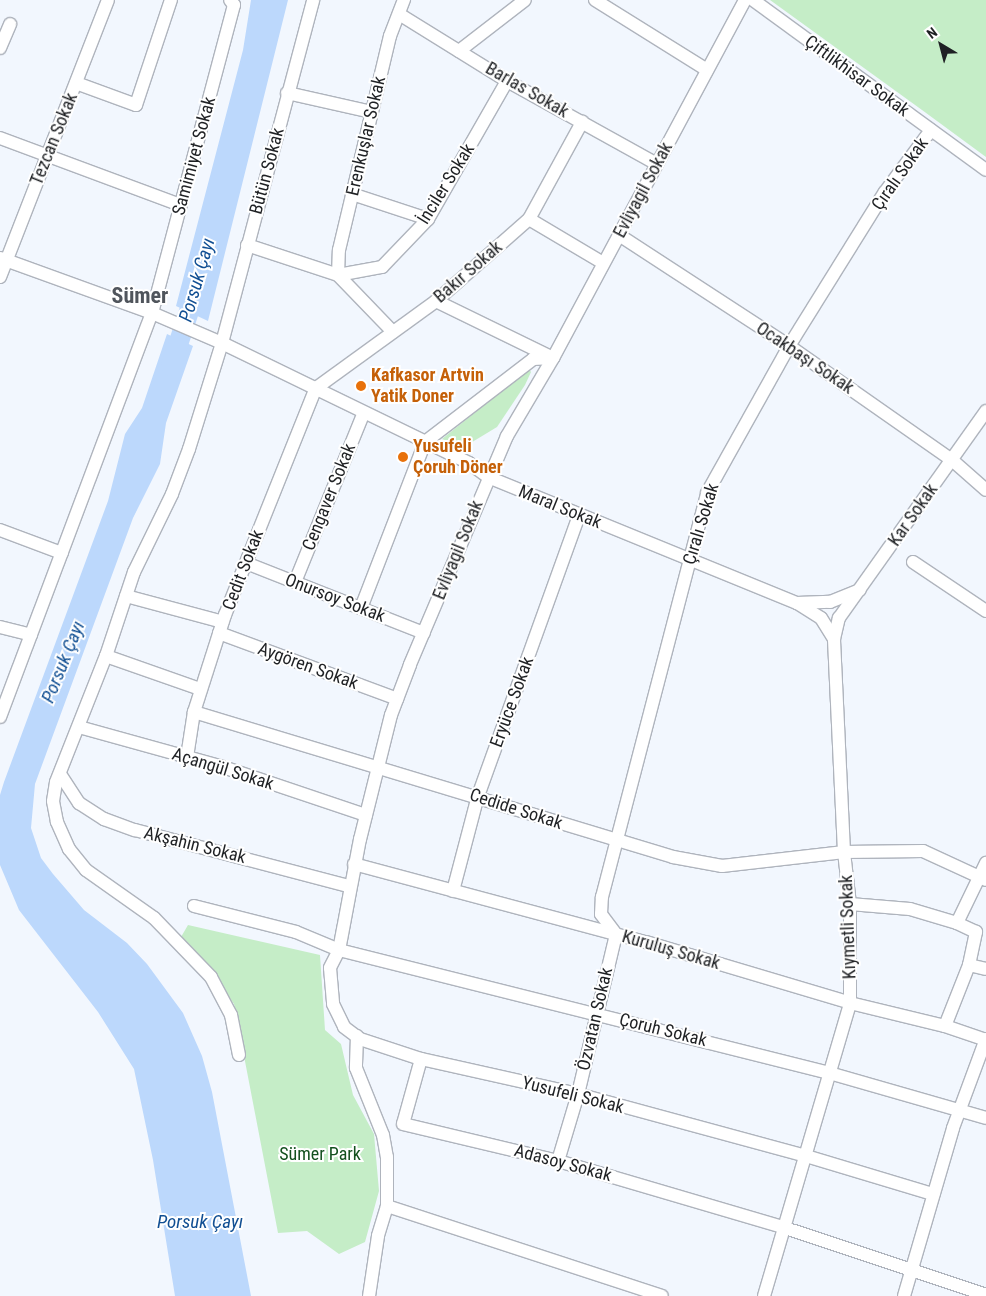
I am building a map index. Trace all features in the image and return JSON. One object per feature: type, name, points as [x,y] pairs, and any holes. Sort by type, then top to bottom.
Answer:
[{"type":"street","name":"Tezcan Sokak","points":[[0,277],[3,260],[108,0]]},
{"type":"street","points":[[76,83],[136,105],[171,0]]},
{"type":"street","name":"Samimiyet Sokak","points":[[1,714],[152,313],[234,5],[230,0]]},
{"type":"street","name":"Bütün Sokak","points":[[239,1055],[231,1015],[211,977],[154,918],[86,870],[69,849],[57,822],[53,802],[60,774],[106,656],[126,596],[186,458],[222,343],[287,92],[313,0]]},
{"type":"street","name":"Erenkuşlar Sokak","points":[[338,275],[339,250],[352,194],[390,36],[404,0]]},
{"type":"street","points":[[459,51],[525,0]]},
{"type":"street","points":[[595,0],[707,70]]},
{"type":"street","name":"Evliyagil Sokak","points":[[344,1027],[333,1004],[330,968],[339,950],[354,864],[397,699],[488,477],[507,436],[553,358],[745,0]]},
{"type":"street","name":"Çiftlikhisar Sokak","points":[[753,0],[986,170]]},
{"type":"street","name":"Barlas Sokak","points":[[398,14],[507,81],[657,164]]},
{"type":"street","points":[[0,48],[10,24]]},
{"type":"street","name":"İnciler Sokak","points":[[338,275],[382,266],[428,219],[507,81]]},
{"type":"street","points":[[287,92],[372,112]]},
{"type":"street","name":"Bakır Sokak","points":[[316,388],[436,301],[529,219],[582,122]]},
{"type":"street","name":"Çıralı Sokak","points":[[616,934],[601,914],[615,841],[707,492],[789,346],[885,192],[931,130]]},
{"type":"street","points":[[0,138],[180,206]]},
{"type":"street","points":[[352,194],[428,219]]},
{"type":"street","points":[[529,219],[603,263]]},
{"type":"street","name":"Ocakbaşı Sokak","points":[[619,235],[789,346],[952,460],[986,490]]},
{"type":"street","points":[[248,245],[338,275],[393,332]]},
{"type":"street","name":"Maral Sokak","points":[[3,260],[152,313],[169,322],[222,343],[469,463],[488,477],[797,603],[821,618],[834,639]]},
{"type":"street","points":[[436,301],[553,358]]},
{"type":"street","points":[[361,608],[426,442],[533,359],[553,358]]},
{"type":"street","name":"Cedit Sokak","points":[[187,757],[194,712],[200,689],[221,628],[316,388]]},
{"type":"street","name":"Kar Sokak","points":[[839,618],[986,411]]},
{"type":"street","name":"Cengaver Sokak","points":[[294,582],[364,412]]},
{"type":"street","name":"Eryüce Sokak","points":[[453,891],[478,796],[579,515]]},
{"type":"street","points":[[0,530],[62,554]]},
{"type":"street","points":[[913,562],[986,611]]},
{"type":"street","name":"Onursoy Sokak","points":[[246,563],[424,633]]},
{"type":"street","points":[[797,603],[830,602],[860,590]]},
{"type":"street","name":"Aygören Sokak","points":[[126,596],[221,628],[397,699]]},
{"type":"street","name":"Kıymetli Sokak","points":[[764,1296],[850,1003],[850,904],[844,852],[834,639],[839,618]]},
{"type":"street","points":[[0,627],[31,635]]},
{"type":"street","points":[[106,656],[200,689]]},
{"type":"street","name":"Cedide Sokak","points":[[194,712],[378,768],[478,796],[615,841],[722,866],[844,852],[923,852],[982,878]]},
{"type":"street","name":"Açangül Sokak","points":[[79,726],[187,757],[366,815]]},
{"type":"street","name":"Akşahin Sokak","points":[[60,774],[79,804],[104,819],[135,830],[349,886]]},
{"type":"street","points":[[957,923],[982,878],[986,863]]},
{"type":"street","name":"Kuruluş Sokak","points":[[354,864],[616,934],[850,1003],[945,1026],[986,1040]]},
{"type":"street","points":[[850,904],[910,909],[957,923],[976,932],[969,965],[945,1026]]},
{"type":"street","points":[[194,906],[296,932],[339,950]]},
{"type":"street","name":"Özvatan Sokak","points":[[558,1161],[578,1094],[595,1013],[616,934]]},
{"type":"street","name":"Çoruh Sokak","points":[[339,950],[829,1072],[960,1112],[986,1118]]},
{"type":"street","points":[[969,965],[986,969]]},
{"type":"street","name":"Yusufeli Sokak","points":[[344,1027],[357,1036],[421,1060],[578,1094],[806,1156],[933,1194]]},
{"type":"street","points":[[357,1036],[356,1068],[385,1146],[387,1206],[378,1236],[369,1296]]},
{"type":"street","points":[[904,1296],[933,1194],[986,1040]]},
{"type":"street","name":"Adasoy Sokak","points":[[421,1060],[403,1124],[558,1161],[785,1228],[986,1295]]},
{"type":"street","points":[[387,1206],[662,1296]]},
{"type":"green space","points":[[770,0],[986,0],[986,157],[922,110]]},
{"type":"green space","points":[[529,369],[531,372],[525,385],[497,427],[464,447],[442,439]]},
{"type":"green space","name":"Sümer Park","points":[[188,925],[320,955],[325,1030],[341,1044],[353,1095],[374,1134],[379,1191],[365,1242],[339,1254],[307,1231],[278,1233],[234,1004],[203,961],[181,937]]},
{"type":"water","name":"Porsuk Çayı","points":[[251,0],[288,0],[208,321],[176,306],[243,50]]},
{"type":"water","name":"Porsuk Çayı","points":[[167,334],[193,346],[166,423],[160,464],[133,518],[35,784],[31,828],[41,858],[53,874],[84,910],[127,943],[147,964],[183,1013],[202,1056],[212,1092],[251,1296],[175,1296],[153,1160],[134,1069],[98,1012],[19,910],[0,865],[0,795],[4,782],[108,501],[125,434],[142,408]]},
{"type":"waterway","name":"Porsuk Çayı","points":[[171,366],[197,287]]},
{"type":"place","name":"Kafkasor Artvin Yatik Doner","points":[[361,386]]},
{"type":"place","name":"Yusufeli Çoruh Döner","points":[[403,457]]},
{"type":"district","name":"Sümer","points":[[140,296]]}]
